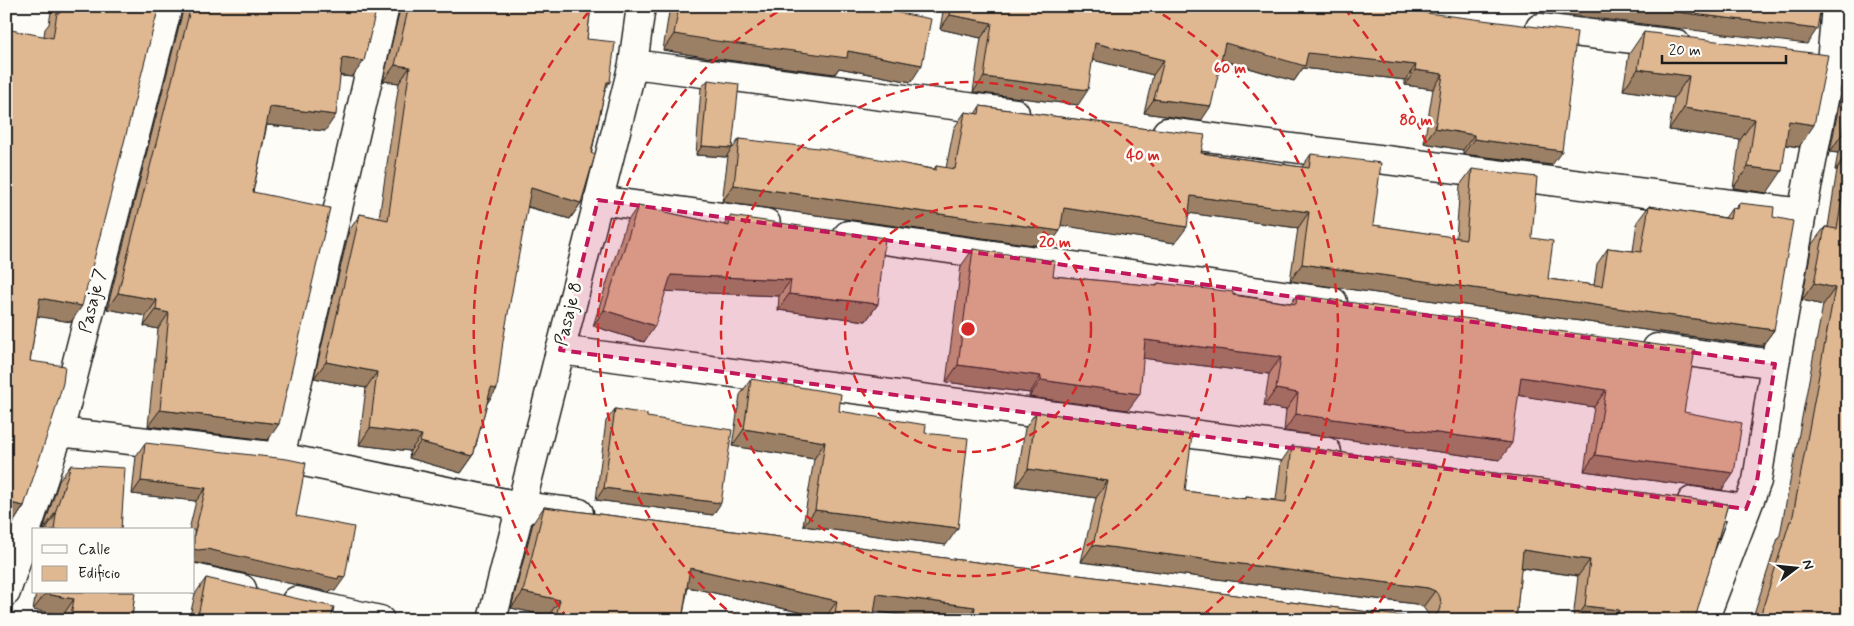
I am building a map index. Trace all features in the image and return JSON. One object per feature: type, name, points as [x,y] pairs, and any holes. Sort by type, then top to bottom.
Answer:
[{"type":"street","name":"Pasaje 7","points":[[33,528],[168,6]]},
{"type":"street","points":[[280,457],[385,6]]},
{"type":"street","name":"Pasaje 8","points":[[493,620],[632,64],[641,6]]},
{"type":"street","points":[[1704,620],[1757,481],[1775,364],[1831,63],[1836,6]]},
{"type":"street","points":[[1520,25],[1705,48]]},
{"type":"street","points":[[1802,60],[1831,63]]},
{"type":"street","points":[[632,64],[1039,116]]},
{"type":"street","points":[[1138,128],[1802,213]]},
{"type":"street","points":[[598,200],[786,226]]},
{"type":"street","points":[[825,232],[1359,306]]},
{"type":"street","points":[[1636,344],[1775,364]]},
{"type":"street","points":[[560,350],[1351,456]]},
{"type":"street","points":[[59,432],[280,457],[520,506],[599,516]]},
{"type":"street","points":[[1667,498],[1746,508]]},
{"type":"street","name":"Pasaje 7","points":[[6,592],[29,541]]},
{"type":"street","points":[[195,578],[380,620]]},
{"type":"highlighted area","points":[[598,200],[1775,364],[1757,481],[1746,509],[560,350]]},
{"type":"building","points":[[61,6],[159,6],[82,306],[40,298],[30,361],[65,366],[63,383],[55,411],[24,506],[6,502],[6,29],[53,38],[57,13],[60,13]]},
{"type":"building","points":[[191,6],[377,6],[364,61],[342,58],[336,115],[270,107],[253,192],[330,208],[279,424],[160,410],[169,313],[156,310],[157,300],[118,293]]},
{"type":"building","points":[[409,6],[591,6],[587,39],[615,42],[610,82],[607,82],[591,153],[595,155],[581,203],[531,188],[503,341],[497,389],[491,388],[473,456],[420,442],[422,435],[370,428],[377,372],[326,362],[360,214],[388,220],[410,67],[395,65]]},
{"type":"building","points":[[679,6],[846,6],[867,9],[868,7],[931,19],[922,65],[848,51],[847,58],[674,34]]},
{"type":"building","points":[[952,6],[1372,6],[1577,32],[1562,151],[1474,139],[1474,135],[1435,128],[1443,74],[1415,70],[1416,65],[1308,53],[1305,66],[1225,43],[1211,106],[1154,99],[1164,60],[1095,43],[1088,90],[984,77],[992,23],[950,15]]},
{"type":"building","points":[[1627,6],[1821,6],[1817,29]]},
{"type":"building","points":[[1644,32],[1828,55],[1814,125],[1789,121],[1782,171],[1748,167],[1755,119],[1684,108],[1689,76],[1638,69]]},
{"type":"building","points":[[708,80],[739,84],[732,148],[702,146]]},
{"type":"building","points":[[1848,103],[1848,135],[1842,134]]},
{"type":"building","points":[[980,106],[1205,135],[1201,153],[1309,168],[1311,154],[1381,163],[1373,225],[1466,239],[1472,169],[1537,177],[1532,238],[1553,241],[1548,279],[1602,286],[1608,248],[1641,252],[1649,206],[1730,219],[1732,208],[1738,209],[1739,203],[1774,207],[1773,217],[1793,221],[1774,330],[1302,264],[1309,212],[1191,196],[1187,227],[1064,208],[1060,231],[734,185],[739,139],[827,149],[936,170],[936,166],[955,169],[965,112],[979,114]]},
{"type":"building","points":[[1848,163],[1848,620],[1759,620],[1790,521],[1792,521],[1835,288],[1814,283],[1825,227],[1837,229]]},
{"type":"building","points":[[638,206],[729,226],[730,216],[885,238],[878,304],[789,294],[791,280],[671,275],[655,326],[604,310]]},
{"type":"building","points":[[973,249],[1055,261],[1053,276],[1157,286],[1158,283],[1233,292],[1233,295],[1296,304],[1297,295],[1695,350],[1684,412],[1742,423],[1734,473],[1595,455],[1606,390],[1521,377],[1512,443],[1296,414],[1298,393],[1276,389],[1281,357],[1145,340],[1140,394],[1041,380],[1041,376],[958,365]]},
{"type":"building","points":[[751,379],[841,394],[839,411],[926,425],[925,433],[968,438],[958,528],[815,510],[825,442],[744,429]]},
{"type":"building","points":[[615,409],[647,414],[647,417],[732,430],[721,503],[604,488]]},
{"type":"building","points":[[1036,412],[1137,425],[1137,428],[1192,435],[1185,491],[1286,502],[1292,446],[1728,504],[1695,619],[1687,617],[1686,620],[1617,620],[1619,610],[1585,606],[1590,560],[1523,550],[1516,620],[973,620],[975,607],[877,594],[873,620],[834,620],[837,601],[690,568],[682,620],[555,620],[560,600],[523,592],[544,507],[1424,619],[1432,618],[1438,613],[1441,605],[1440,597],[1435,591],[1428,588],[1093,545],[1108,481],[1028,469]]},
{"type":"building","points":[[145,443],[287,459],[306,463],[296,516],[354,527],[345,577],[339,576],[338,579],[207,549],[195,549],[195,531],[206,488],[141,481]]},
{"type":"building","points":[[71,465],[125,468],[121,528],[54,528],[55,513]]},
{"type":"building","points":[[206,578],[334,607],[331,620],[197,620]]},
{"type":"building","points":[[45,594],[135,594],[132,617],[143,620],[70,620],[74,599]]}]
